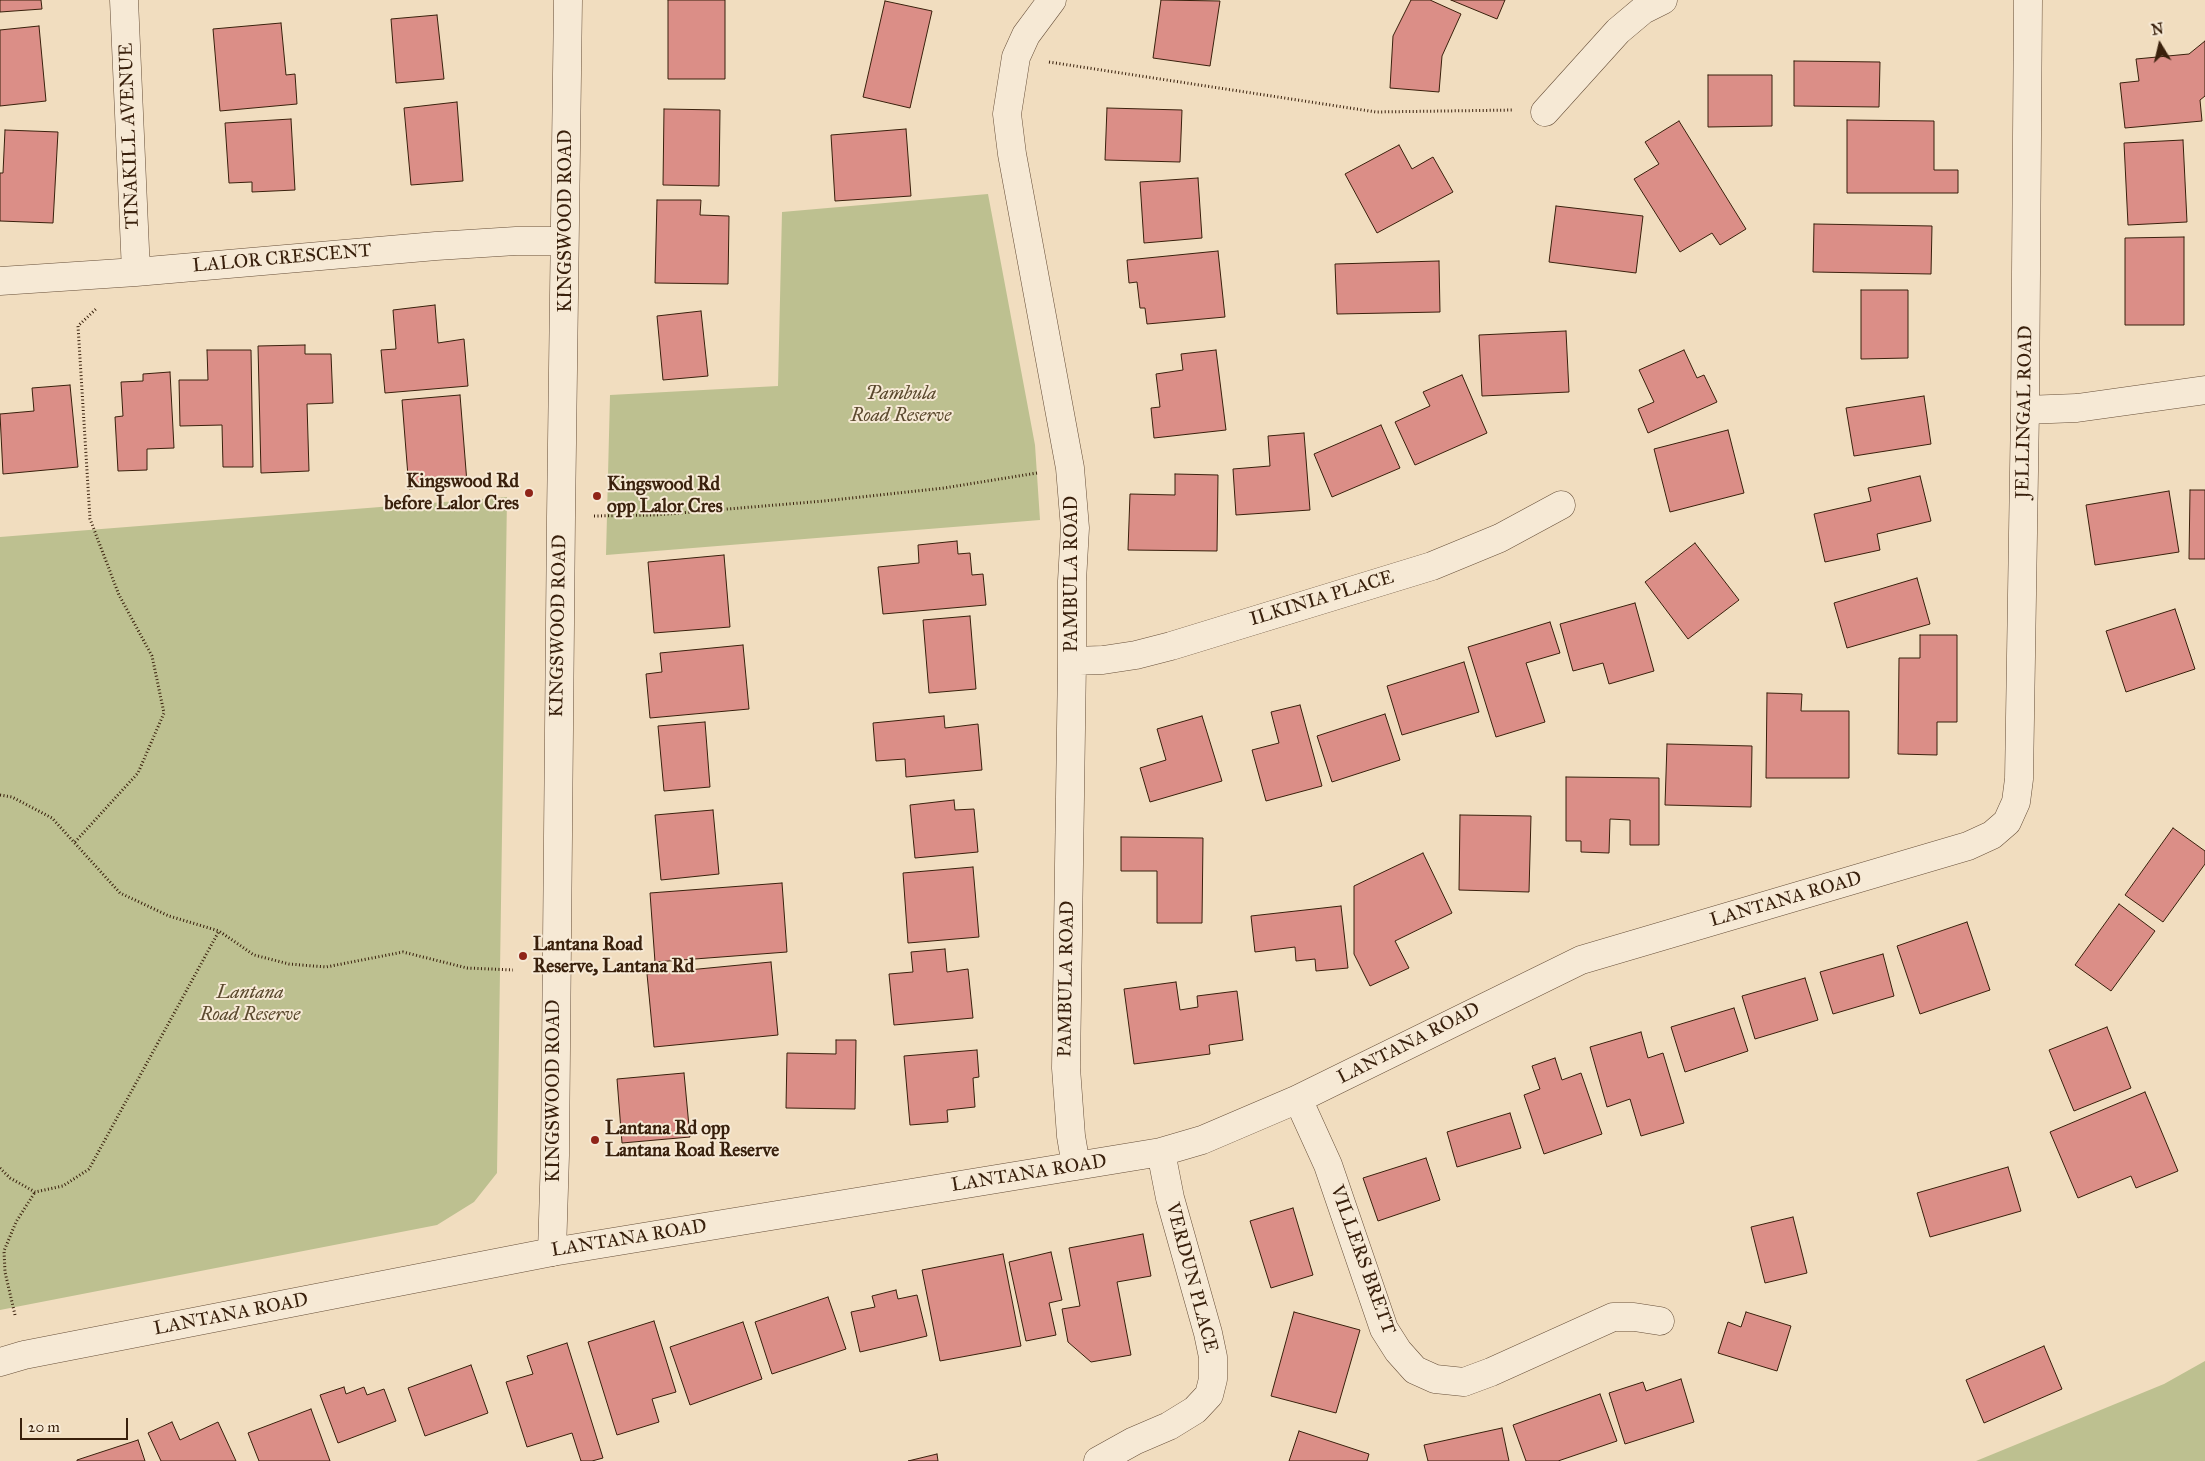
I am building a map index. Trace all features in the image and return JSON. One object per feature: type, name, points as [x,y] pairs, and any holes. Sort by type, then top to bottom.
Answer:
[{"type":"street","name":"TINAKILL AVENUE","points":[[124,0],[136,272]]},
{"type":"street","name":"KINGSWOOD ROAD","points":[[552,1252],[555,1155],[560,517],[565,316],[564,240],[568,0]]},
{"type":"street","name":"PAMBULA ROAD","points":[[1052,0],[1026,35],[1016,57],[1007,114],[1012,154],[1070,468],[1075,528],[1072,581],[1066,1068],[1071,1136],[1076,1166]]},
{"type":"street","points":[[1545,112],[1618,31],[1643,10],[1663,0]]},
{"type":"street","name":"JELLINGAL ROAD","points":[[2007,822],[2016,802],[2019,779],[2025,410],[2028,0]]},
{"type":"street","name":"LALOR CRESCENT","points":[[0,281],[136,272],[436,246],[564,240]]},
{"type":"street","points":[[2025,410],[2077,408],[2205,390]]},
{"type":"street","name":"ILKINIA PLACE","points":[[1072,661],[1103,660],[1162,648],[1432,566],[1500,538],[1561,505]]},
{"type":"street","name":"LANTANA ROAD","points":[[0,1362],[552,1252],[1161,1152],[1202,1140],[1298,1099],[1581,960],[1968,846],[1992,835],[2007,822]]},
{"type":"street","name":"VILLERS BRETT","points":[[1298,1099],[1328,1165],[1384,1329],[1398,1351],[1415,1370],[1435,1379],[1464,1382],[1491,1372],[1613,1317],[1634,1317],[1660,1321]]},
{"type":"street","name":"VERDUN PLACE","points":[[1098,1461],[1134,1441],[1169,1426],[1195,1410],[1209,1395],[1213,1379],[1213,1357],[1208,1333],[1170,1198],[1161,1152]]},
{"type":"path","points":[[1016,57],[1376,112],[1500,109],[1545,112]]},
{"type":"path","points":[[75,842],[138,773],[164,713],[152,656],[119,595],[90,519],[78,326],[100,306]]},
{"type":"path","points":[[560,517],[656,514],[824,501],[944,488],[1070,468]]},
{"type":"path","points":[[0,795],[12,797],[52,818],[120,893],[169,916],[219,931],[254,955],[289,964],[326,967],[403,952],[467,968],[513,970]]},
{"type":"path","points":[[0,1168],[10,1178],[35,1192],[63,1186],[88,1169],[219,931]]},
{"type":"path","points":[[15,1314],[4,1272],[4,1251],[16,1222],[35,1192]]},
{"type":"green space","name":"Pambula Road Reserve","points":[[988,194],[1035,445],[1040,520],[606,555],[610,395],[778,386],[782,212]]},
{"type":"green space","name":"Lantana Road Reserve","points":[[507,497],[497,1173],[474,1202],[437,1225],[0,1310],[0,537]]},
{"type":"green space","points":[[2205,1361],[2205,1461],[1976,1461],[2164,1384]]},
{"type":"building","points":[[0,0],[41,0],[42,9],[0,12]]},
{"type":"building","points":[[668,0],[725,0],[725,79],[668,79]]},
{"type":"building","points":[[1161,0],[1220,1],[1210,66],[1153,58]]},
{"type":"building","points":[[1411,0],[1430,0],[1461,14],[1442,56],[1439,92],[1390,88],[1393,36]]},
{"type":"building","points":[[1451,0],[1505,0],[1497,19]]},
{"type":"building","points":[[885,1],[932,11],[910,108],[863,97]]},
{"type":"building","points":[[437,15],[444,79],[396,83],[391,19]]},
{"type":"building","points":[[281,23],[286,75],[295,74],[297,104],[220,111],[213,29]]},
{"type":"building","points":[[39,26],[46,101],[0,106],[0,30]]},
{"type":"building","points":[[2205,41],[2205,96],[2200,100],[2202,121],[2125,128],[2120,83],[2139,81],[2136,59],[2189,54]]},
{"type":"building","points":[[1794,61],[1880,62],[1879,107],[1794,106]]},
{"type":"building","points":[[1708,75],[1772,75],[1772,126],[1708,127]]},
{"type":"building","points":[[457,102],[463,181],[411,185],[404,108]]},
{"type":"building","points":[[1107,108],[1182,110],[1180,162],[1105,160]]},
{"type":"building","points":[[664,109],[720,110],[719,186],[663,185]]},
{"type":"building","points":[[291,119],[295,190],[252,192],[252,182],[229,183],[225,123]]},
{"type":"building","points":[[1847,120],[1934,121],[1934,170],[1958,170],[1958,193],[1847,193]]},
{"type":"building","points":[[1679,121],[1746,229],[1720,245],[1712,233],[1680,252],[1634,179],[1659,164],[1645,142]]},
{"type":"building","points":[[906,129],[911,196],[835,201],[831,135]]},
{"type":"building","points":[[5,130],[58,132],[53,223],[0,221],[0,173],[3,173]]},
{"type":"building","points":[[2183,140],[2187,222],[2128,225],[2124,143]]},
{"type":"building","points":[[1399,145],[1412,169],[1433,157],[1453,192],[1377,233],[1345,174]]},
{"type":"building","points":[[1198,178],[1202,238],[1144,243],[1140,182]]},
{"type":"building","points":[[657,200],[701,200],[700,215],[729,216],[728,284],[655,283]]},
{"type":"building","points":[[1556,206],[1643,216],[1636,273],[1549,262]]},
{"type":"building","points":[[1814,224],[1932,226],[1931,274],[1813,272]]},
{"type":"building","points":[[2184,237],[2184,325],[2125,325],[2125,238]]},
{"type":"building","points":[[1218,251],[1225,317],[1147,324],[1145,308],[1140,308],[1137,282],[1129,283],[1127,260]]},
{"type":"building","points":[[1439,261],[1440,312],[1337,314],[1335,264]]},
{"type":"building","points":[[1861,290],[1908,290],[1908,358],[1861,359]]},
{"type":"building","points":[[435,305],[438,343],[464,339],[468,386],[385,393],[381,350],[396,349],[393,310]]},
{"type":"building","points":[[701,311],[708,376],[663,380],[657,316]]},
{"type":"building","points":[[1566,331],[1569,392],[1482,396],[1479,335]]},
{"type":"building","points":[[305,345],[305,354],[331,354],[333,403],[307,404],[309,471],[261,473],[258,346]]},
{"type":"building","points":[[207,350],[251,350],[253,467],[223,467],[222,425],[180,426],[179,380],[208,380]]},
{"type":"building","points":[[1216,350],[1226,430],[1154,438],[1151,408],[1160,407],[1156,374],[1183,370],[1181,354]]},
{"type":"building","points":[[1684,350],[1697,378],[1704,375],[1717,402],[1648,433],[1638,409],[1654,402],[1639,370]]},
{"type":"building","points":[[170,372],[174,448],[147,449],[147,470],[118,471],[115,417],[123,416],[121,382],[143,381],[143,374]]},
{"type":"building","points":[[1462,375],[1487,433],[1415,465],[1395,422],[1430,406],[1423,392]]},
{"type":"building","points":[[70,385],[78,467],[3,474],[0,414],[34,411],[32,388]]},
{"type":"building","points":[[460,395],[467,483],[409,489],[402,400]]},
{"type":"building","points":[[1924,396],[1931,444],[1854,456],[1846,408]]},
{"type":"building","points":[[1381,425],[1400,468],[1332,497],[1314,454]]},
{"type":"building","points":[[1728,430],[1744,493],[1670,512],[1654,449]]},
{"type":"building","points":[[1304,433],[1310,510],[1236,515],[1233,469],[1270,466],[1268,436]]},
{"type":"building","points":[[1175,474],[1218,475],[1217,551],[1128,550],[1130,494],[1175,495]]},
{"type":"building","points":[[1920,476],[1931,521],[1877,534],[1880,550],[1825,562],[1814,514],[1871,501],[1868,488]]},
{"type":"building","points":[[2190,490],[2205,490],[2205,559],[2189,559]]},
{"type":"building","points":[[2169,491],[2179,552],[2095,565],[2086,505]]},
{"type":"building","points":[[957,541],[958,554],[970,553],[972,575],[983,574],[986,605],[883,614],[878,567],[919,563],[918,545]]},
{"type":"building","points":[[1695,543],[1739,600],[1688,639],[1645,582]]},
{"type":"building","points":[[724,555],[730,627],[654,633],[648,562]]},
{"type":"building","points":[[1917,578],[1930,624],[1847,648],[1834,603]]},
{"type":"building","points":[[1635,603],[1654,671],[1609,684],[1603,663],[1573,671],[1560,624]]},
{"type":"building","points":[[2175,609],[2195,669],[2126,692],[2106,631]]},
{"type":"building","points":[[970,616],[976,689],[929,693],[923,620]]},
{"type":"building","points":[[1550,622],[1560,653],[1526,663],[1545,722],[1496,737],[1468,647]]},
{"type":"building","points":[[1920,635],[1957,635],[1957,722],[1937,722],[1937,755],[1898,754],[1899,658],[1920,658]]},
{"type":"building","points":[[743,645],[749,709],[650,718],[646,674],[662,672],[660,653]]},
{"type":"building","points":[[1464,662],[1479,712],[1402,735],[1387,686]]},
{"type":"building","points":[[1767,693],[1802,694],[1801,711],[1849,711],[1849,778],[1766,778]]},
{"type":"building","points":[[1300,705],[1322,786],[1266,801],[1252,750],[1279,743],[1271,712]]},
{"type":"building","points":[[1385,714],[1400,760],[1332,782],[1317,736]]},
{"type":"building","points":[[944,716],[945,728],[978,724],[982,770],[906,777],[905,759],[876,761],[873,723]]},
{"type":"building","points":[[1202,716],[1222,781],[1150,802],[1140,768],[1166,760],[1157,729]]},
{"type":"building","points":[[705,722],[710,787],[664,791],[658,726]]},
{"type":"building","points":[[1667,744],[1752,746],[1751,807],[1665,805]]},
{"type":"building","points":[[1566,777],[1659,778],[1659,845],[1630,845],[1630,820],[1610,819],[1609,853],[1581,852],[1581,841],[1566,841]]},
{"type":"building","points":[[954,800],[955,810],[974,809],[978,852],[915,858],[910,805]]},
{"type":"building","points":[[713,810],[719,874],[661,880],[655,815]]},
{"type":"building","points":[[1460,815],[1531,816],[1529,892],[1459,890]]},
{"type":"building","points":[[2173,828],[2205,851],[2205,864],[2163,922],[2125,895]]},
{"type":"building","points":[[1121,837],[1203,838],[1202,923],[1157,923],[1157,871],[1121,871]]},
{"type":"building","points":[[1423,853],[1452,913],[1395,941],[1409,968],[1370,986],[1354,954],[1354,886]]},
{"type":"building","points":[[973,867],[979,937],[908,943],[903,873]]},
{"type":"building","points":[[782,883],[787,952],[655,962],[650,893]]},
{"type":"building","points":[[2119,904],[2155,931],[2111,991],[2075,965]]},
{"type":"building","points":[[1341,906],[1348,968],[1316,971],[1315,959],[1296,961],[1295,947],[1255,952],[1251,916]]},
{"type":"building","points":[[1967,922],[1990,990],[1920,1014],[1897,946]]},
{"type":"building","points":[[945,949],[947,972],[968,969],[973,1018],[894,1025],[889,974],[913,972],[911,952]]},
{"type":"building","points":[[1883,954],[1894,996],[1833,1014],[1820,972]]},
{"type":"building","points":[[771,962],[778,1035],[654,1047],[647,974]]},
{"type":"building","points":[[1805,978],[1818,1020],[1755,1039],[1742,996]]},
{"type":"building","points":[[1176,982],[1180,1010],[1198,1007],[1197,996],[1237,991],[1243,1040],[1209,1045],[1210,1054],[1134,1064],[1124,989]]},
{"type":"building","points":[[1734,1008],[1748,1051],[1685,1072],[1671,1027]]},
{"type":"building","points":[[2107,1027],[2131,1088],[2074,1111],[2049,1050]]},
{"type":"building","points":[[1641,1032],[1648,1058],[1663,1053],[1684,1123],[1641,1136],[1630,1099],[1607,1107],[1590,1047]]},
{"type":"building","points":[[836,1040],[856,1040],[855,1109],[786,1108],[787,1053],[836,1054]]},
{"type":"building","points":[[977,1050],[979,1077],[973,1078],[975,1107],[947,1110],[948,1122],[910,1125],[904,1056]]},
{"type":"building","points":[[1555,1058],[1562,1080],[1581,1073],[1602,1134],[1544,1154],[1524,1095],[1540,1089],[1532,1066]]},
{"type":"building","points":[[684,1073],[690,1137],[622,1143],[617,1079]]},
{"type":"building","points":[[2145,1092],[2178,1171],[2136,1188],[2131,1176],[2078,1198],[2050,1132]]},
{"type":"building","points":[[1510,1113],[1521,1148],[1457,1167],[1447,1132]]},
{"type":"building","points":[[1426,1158],[1440,1200],[1378,1221],[1363,1178]]},
{"type":"building","points":[[2008,1167],[2021,1211],[1930,1237],[1917,1193]]},
{"type":"building","points":[[1293,1208],[1313,1275],[1271,1288],[1250,1221]]},
{"type":"building","points":[[1793,1217],[1807,1273],[1765,1283],[1751,1227]]},
{"type":"building","points":[[1143,1234],[1151,1276],[1117,1282],[1131,1355],[1091,1362],[1068,1342],[1062,1309],[1080,1306],[1069,1248]]},
{"type":"building","points":[[1051,1252],[1062,1300],[1049,1303],[1056,1335],[1026,1341],[1009,1262]]},
{"type":"building","points":[[1003,1254],[1021,1346],[940,1361],[922,1270]]},
{"type":"building","points":[[896,1290],[898,1299],[917,1295],[927,1336],[860,1352],[851,1312],[875,1307],[872,1296]]},
{"type":"building","points":[[828,1297],[846,1349],[772,1374],[755,1322]]},
{"type":"building","points":[[1294,1312],[1360,1330],[1336,1413],[1271,1396]]},
{"type":"building","points":[[1746,1312],[1791,1326],[1777,1371],[1718,1353],[1728,1322],[1741,1327]]},
{"type":"building","points":[[654,1321],[676,1392],[652,1399],[659,1422],[617,1435],[588,1342]]},
{"type":"building","points":[[743,1322],[762,1379],[690,1405],[670,1347]]},
{"type":"building","points":[[567,1343],[603,1458],[592,1461],[581,1461],[572,1433],[527,1447],[506,1382],[533,1374],[527,1356]]},
{"type":"building","points":[[2044,1346],[2062,1389],[1984,1423],[1966,1380]]},
{"type":"building","points":[[471,1365],[488,1413],[425,1436],[408,1388]]},
{"type":"building","points":[[1681,1379],[1694,1422],[1625,1444],[1609,1393],[1643,1382],[1646,1391]]},
{"type":"building","points":[[344,1387],[346,1394],[364,1387],[367,1395],[384,1389],[396,1421],[338,1443],[320,1395]]},
{"type":"building","points":[[1600,1394],[1617,1441],[1558,1461],[1526,1461],[1513,1425]]},
{"type":"building","points":[[311,1409],[330,1461],[259,1461],[248,1433]]},
{"type":"building","points":[[172,1422],[180,1440],[218,1422],[236,1461],[161,1461],[148,1433]]},
{"type":"building","points":[[1502,1428],[1509,1461],[1428,1461],[1424,1445]]},
{"type":"building","points":[[1299,1431],[1369,1454],[1367,1461],[1289,1461]]},
{"type":"building","points":[[138,1440],[145,1461],[77,1461],[77,1460]]},
{"type":"building","points":[[937,1454],[938,1461],[908,1461]]},
{"type":"place","name":"Kingswood Rd before Lalor Cres","points":[[529,493]]},
{"type":"place","name":"Kingswood Rd opp Lalor Cres","points":[[597,496]]},
{"type":"place","name":"Lantana Road Reserve, Lantana Rd","points":[[523,956]]},
{"type":"place","name":"Lantana Rd opp Lantana Road Reserve","points":[[595,1140]]}]
